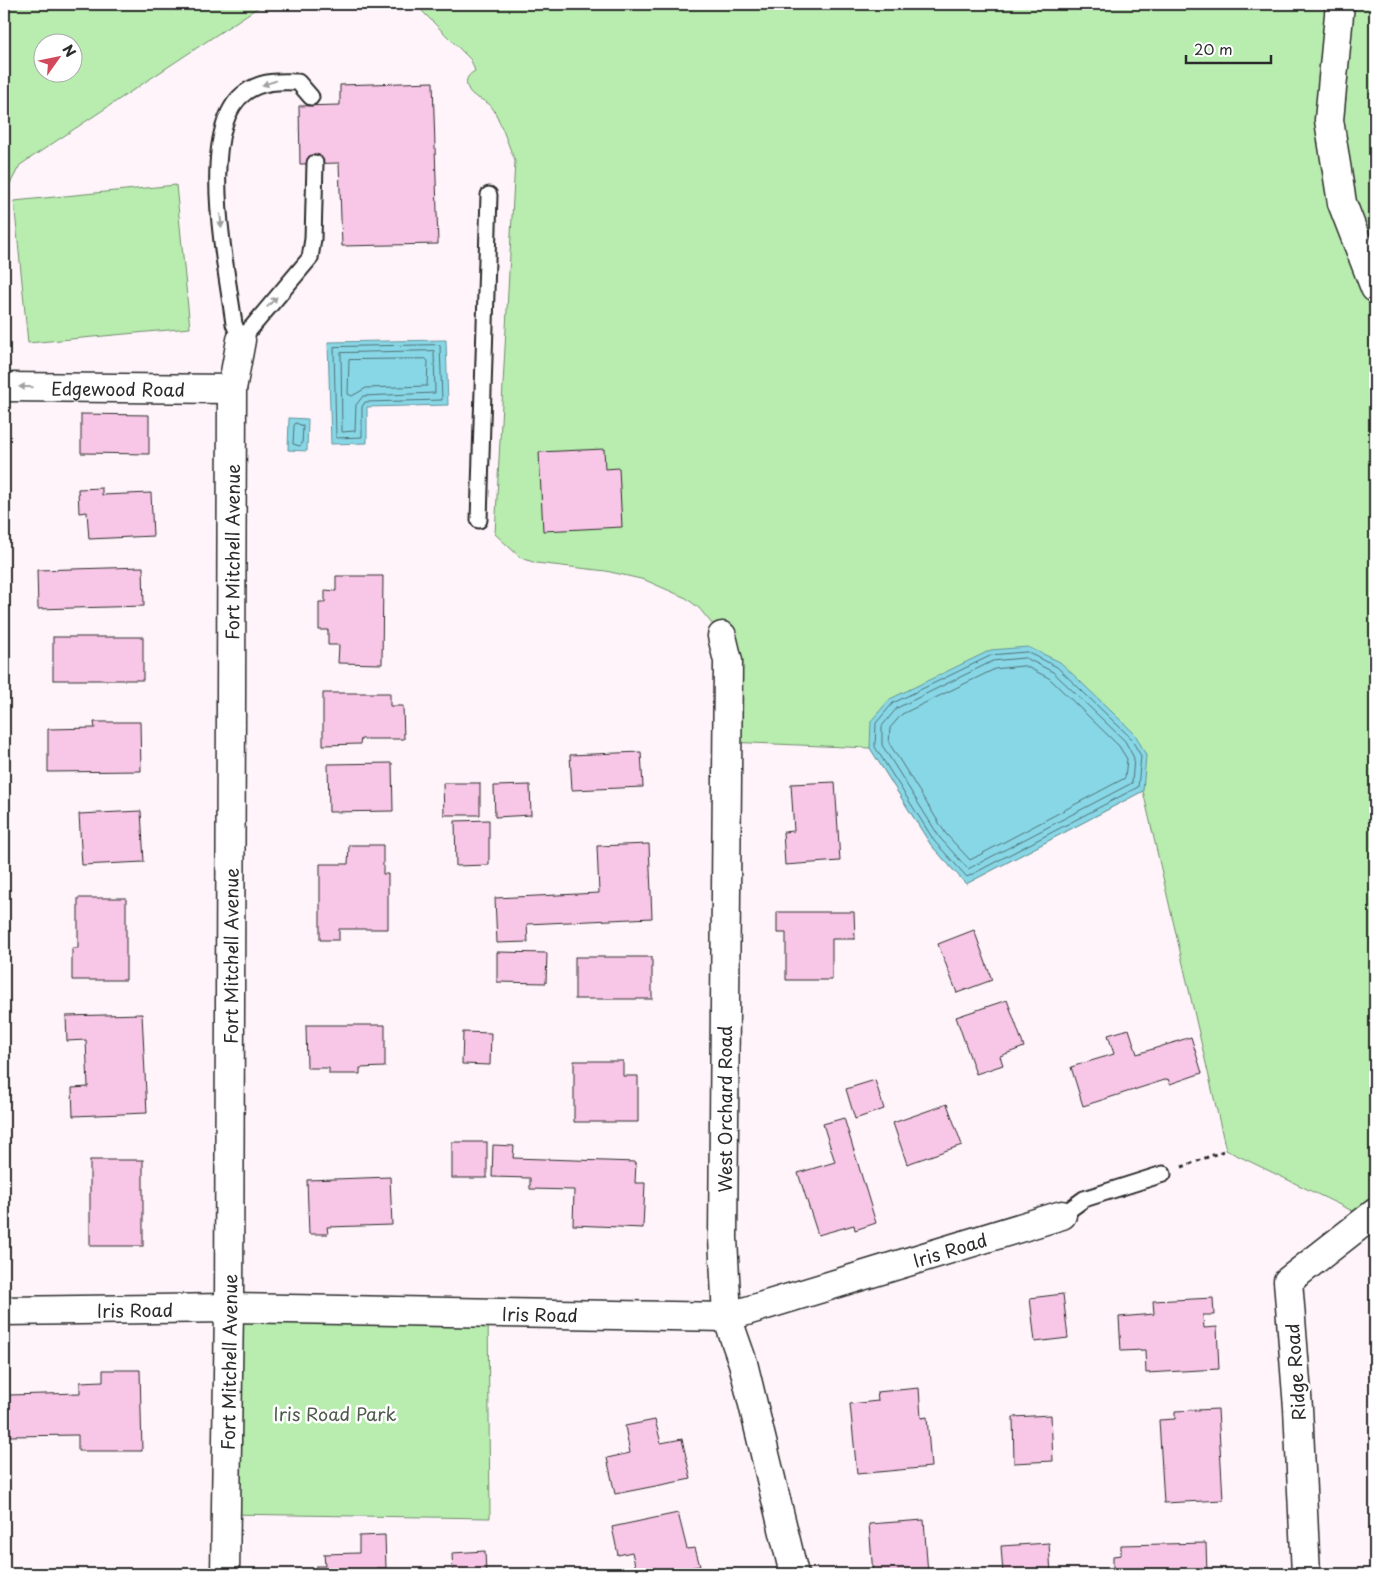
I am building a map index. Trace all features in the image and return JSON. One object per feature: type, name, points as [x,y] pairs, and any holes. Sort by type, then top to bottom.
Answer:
[{"type":"street","points":[[1340,4],[1329,120],[1342,203],[1375,288]]},
{"type":"street","name":"Fort Mitchell Avenue","points":[[226,1574],[229,1308],[232,390],[241,340]]},
{"type":"street","name":"Edgewood Road","points":[[4,387],[232,390]]},
{"type":"street","name":"West Orchard Road","points":[[722,636],[728,661],[723,1238],[727,1317],[743,1363],[794,1574]]},
{"type":"street","name":"Ridge Road","points":[[1306,1574],[1298,1408],[1288,1280],[1375,1213]]},
{"type":"street","name":"Iris Road","points":[[4,1311],[229,1308],[727,1317],[1062,1215]]},
{"type":"lane","points":[[311,97],[298,82],[276,81],[247,91],[236,101],[224,123],[216,158],[219,206],[234,324],[241,340],[310,258],[313,239],[315,163]]},
{"type":"lane","points":[[479,520],[489,196]]},
{"type":"lane","points":[[1062,1215],[1084,1199],[1163,1174]]},
{"type":"path","points":[[1163,1174],[1226,1150]]},
{"type":"green space","points":[[4,4],[263,4],[20,165],[4,195]]},
{"type":"green space","points":[[415,4],[1375,4],[1375,1213],[1367,1218],[1226,1150],[1143,791],[966,884],[931,845],[870,748],[727,742],[722,636],[699,608],[686,598],[645,580],[606,571],[536,563],[521,558],[495,534],[515,161],[494,110],[488,103],[471,93],[467,86],[468,77],[475,71],[471,60]]},
{"type":"green space","points":[[176,185],[190,328],[28,343],[14,201]]},
{"type":"green space","name":"Iris Road Park","points":[[229,1308],[488,1312],[490,1518],[226,1514]]},
{"type":"water","points":[[446,340],[448,405],[367,407],[367,443],[331,444],[328,342]]},
{"type":"water","points":[[289,418],[308,419],[307,451],[288,450]]},
{"type":"water","points":[[1028,647],[1060,662],[1135,734],[1146,755],[1143,791],[966,884],[931,845],[870,748],[871,721],[890,699],[991,650]]},
{"type":"building","points":[[433,82],[438,244],[342,246],[339,163],[300,164],[299,106],[340,105],[340,85]]},
{"type":"building","points":[[81,414],[149,415],[149,454],[81,453]]},
{"type":"building","points":[[604,449],[605,469],[619,468],[622,527],[543,531],[539,452]]},
{"type":"building","points":[[102,488],[102,495],[151,493],[153,536],[89,539],[87,512],[79,513],[78,489]]},
{"type":"building","points":[[143,567],[144,606],[38,609],[37,570]]},
{"type":"building","points":[[336,576],[383,576],[382,664],[338,663],[339,645],[328,645],[328,630],[319,630],[319,602],[325,602],[325,590],[336,591]]},
{"type":"building","points":[[53,637],[143,637],[143,680],[53,680]]},
{"type":"building","points":[[323,693],[390,693],[390,706],[403,706],[404,739],[361,739],[360,744],[323,745]]},
{"type":"building","points":[[4,698],[7,698],[5,731],[4,731]]},
{"type":"building","points":[[94,722],[140,722],[141,771],[48,772],[48,729],[95,728]]},
{"type":"building","points":[[641,752],[643,787],[572,790],[570,755]]},
{"type":"building","points":[[392,763],[393,811],[329,812],[328,764]]},
{"type":"building","points":[[835,782],[840,861],[785,865],[783,832],[794,831],[791,784]]},
{"type":"building","points":[[443,783],[480,783],[480,815],[444,815]]},
{"type":"building","points":[[530,785],[531,815],[495,817],[494,786]]},
{"type":"building","points":[[141,811],[144,862],[82,865],[79,814]]},
{"type":"building","points":[[489,820],[489,865],[456,866],[455,821]]},
{"type":"building","points":[[649,844],[652,918],[527,924],[528,942],[497,943],[495,898],[599,893],[597,846]]},
{"type":"building","points":[[349,845],[383,845],[383,874],[388,874],[388,929],[339,929],[339,940],[320,940],[320,864],[348,864]]},
{"type":"building","points":[[78,898],[126,898],[126,980],[72,980],[72,948],[78,948]]},
{"type":"building","points":[[777,912],[854,912],[855,939],[832,939],[832,980],[786,980],[786,933],[777,933]]},
{"type":"building","points":[[974,930],[992,980],[957,993],[938,944]]},
{"type":"building","points":[[497,952],[547,953],[546,983],[497,982]]},
{"type":"building","points":[[575,957],[652,957],[652,999],[575,999]]},
{"type":"building","points":[[1007,1000],[1024,1047],[1000,1056],[1003,1065],[976,1074],[956,1017]]},
{"type":"building","points":[[142,1014],[147,1113],[73,1116],[72,1088],[88,1087],[86,1040],[67,1041],[66,1016]]},
{"type":"building","points":[[306,1025],[385,1025],[385,1067],[360,1068],[360,1074],[329,1074],[329,1068],[307,1068]]},
{"type":"building","points":[[1129,1029],[1137,1054],[1191,1037],[1202,1073],[1170,1084],[1168,1079],[1083,1106],[1071,1067],[1114,1054],[1108,1035]]},
{"type":"building","points":[[463,1032],[491,1033],[490,1065],[462,1064]]},
{"type":"building","points":[[574,1061],[623,1061],[623,1076],[638,1076],[638,1122],[574,1122]]},
{"type":"building","points":[[875,1080],[884,1109],[855,1119],[846,1089]]},
{"type":"building","points":[[947,1104],[962,1145],[907,1164],[893,1123]]},
{"type":"building","points":[[844,1118],[876,1223],[855,1230],[854,1225],[818,1235],[798,1173],[835,1162],[823,1124]]},
{"type":"building","points":[[452,1142],[487,1142],[487,1178],[452,1178]]},
{"type":"building","points":[[493,1145],[514,1146],[513,1158],[636,1162],[635,1183],[645,1183],[643,1228],[573,1225],[574,1190],[530,1189],[530,1178],[492,1177]]},
{"type":"building","points":[[90,1160],[143,1160],[143,1246],[90,1246]]},
{"type":"building","points":[[390,1177],[392,1225],[327,1227],[328,1234],[309,1234],[307,1180]]},
{"type":"building","points":[[1063,1294],[1068,1338],[1035,1342],[1030,1298]]},
{"type":"building","points":[[1213,1298],[1214,1315],[1203,1315],[1204,1328],[1217,1327],[1219,1369],[1146,1373],[1145,1350],[1121,1351],[1119,1317],[1154,1314],[1153,1301]]},
{"type":"building","points":[[103,1370],[140,1370],[142,1451],[78,1451],[78,1435],[10,1436],[9,1395],[80,1393],[80,1382],[103,1381]]},
{"type":"building","points":[[919,1388],[921,1418],[927,1417],[931,1467],[857,1474],[850,1404],[878,1401],[877,1392]]},
{"type":"building","points":[[1218,1409],[1223,1500],[1164,1503],[1159,1420],[1175,1419],[1175,1411]]},
{"type":"building","points":[[1051,1415],[1053,1461],[1014,1463],[1013,1417]]},
{"type":"building","points":[[655,1420],[661,1443],[682,1439],[691,1479],[615,1494],[607,1458],[630,1453],[625,1426]]},
{"type":"building","points":[[678,1513],[687,1549],[695,1548],[700,1566],[688,1568],[689,1574],[637,1574],[632,1552],[618,1555],[612,1527]]},
{"type":"building","points":[[924,1520],[928,1574],[873,1574],[869,1524]]},
{"type":"building","points":[[385,1535],[386,1568],[376,1568],[376,1574],[316,1574],[316,1566],[325,1566],[324,1554],[359,1553],[359,1536]]},
{"type":"building","points":[[1049,1543],[1051,1574],[1003,1574],[1001,1546]]},
{"type":"building","points":[[1206,1543],[1207,1574],[1113,1574],[1113,1556],[1121,1555],[1121,1545]]},
{"type":"building","points":[[485,1551],[486,1574],[453,1574],[452,1553]]}]
